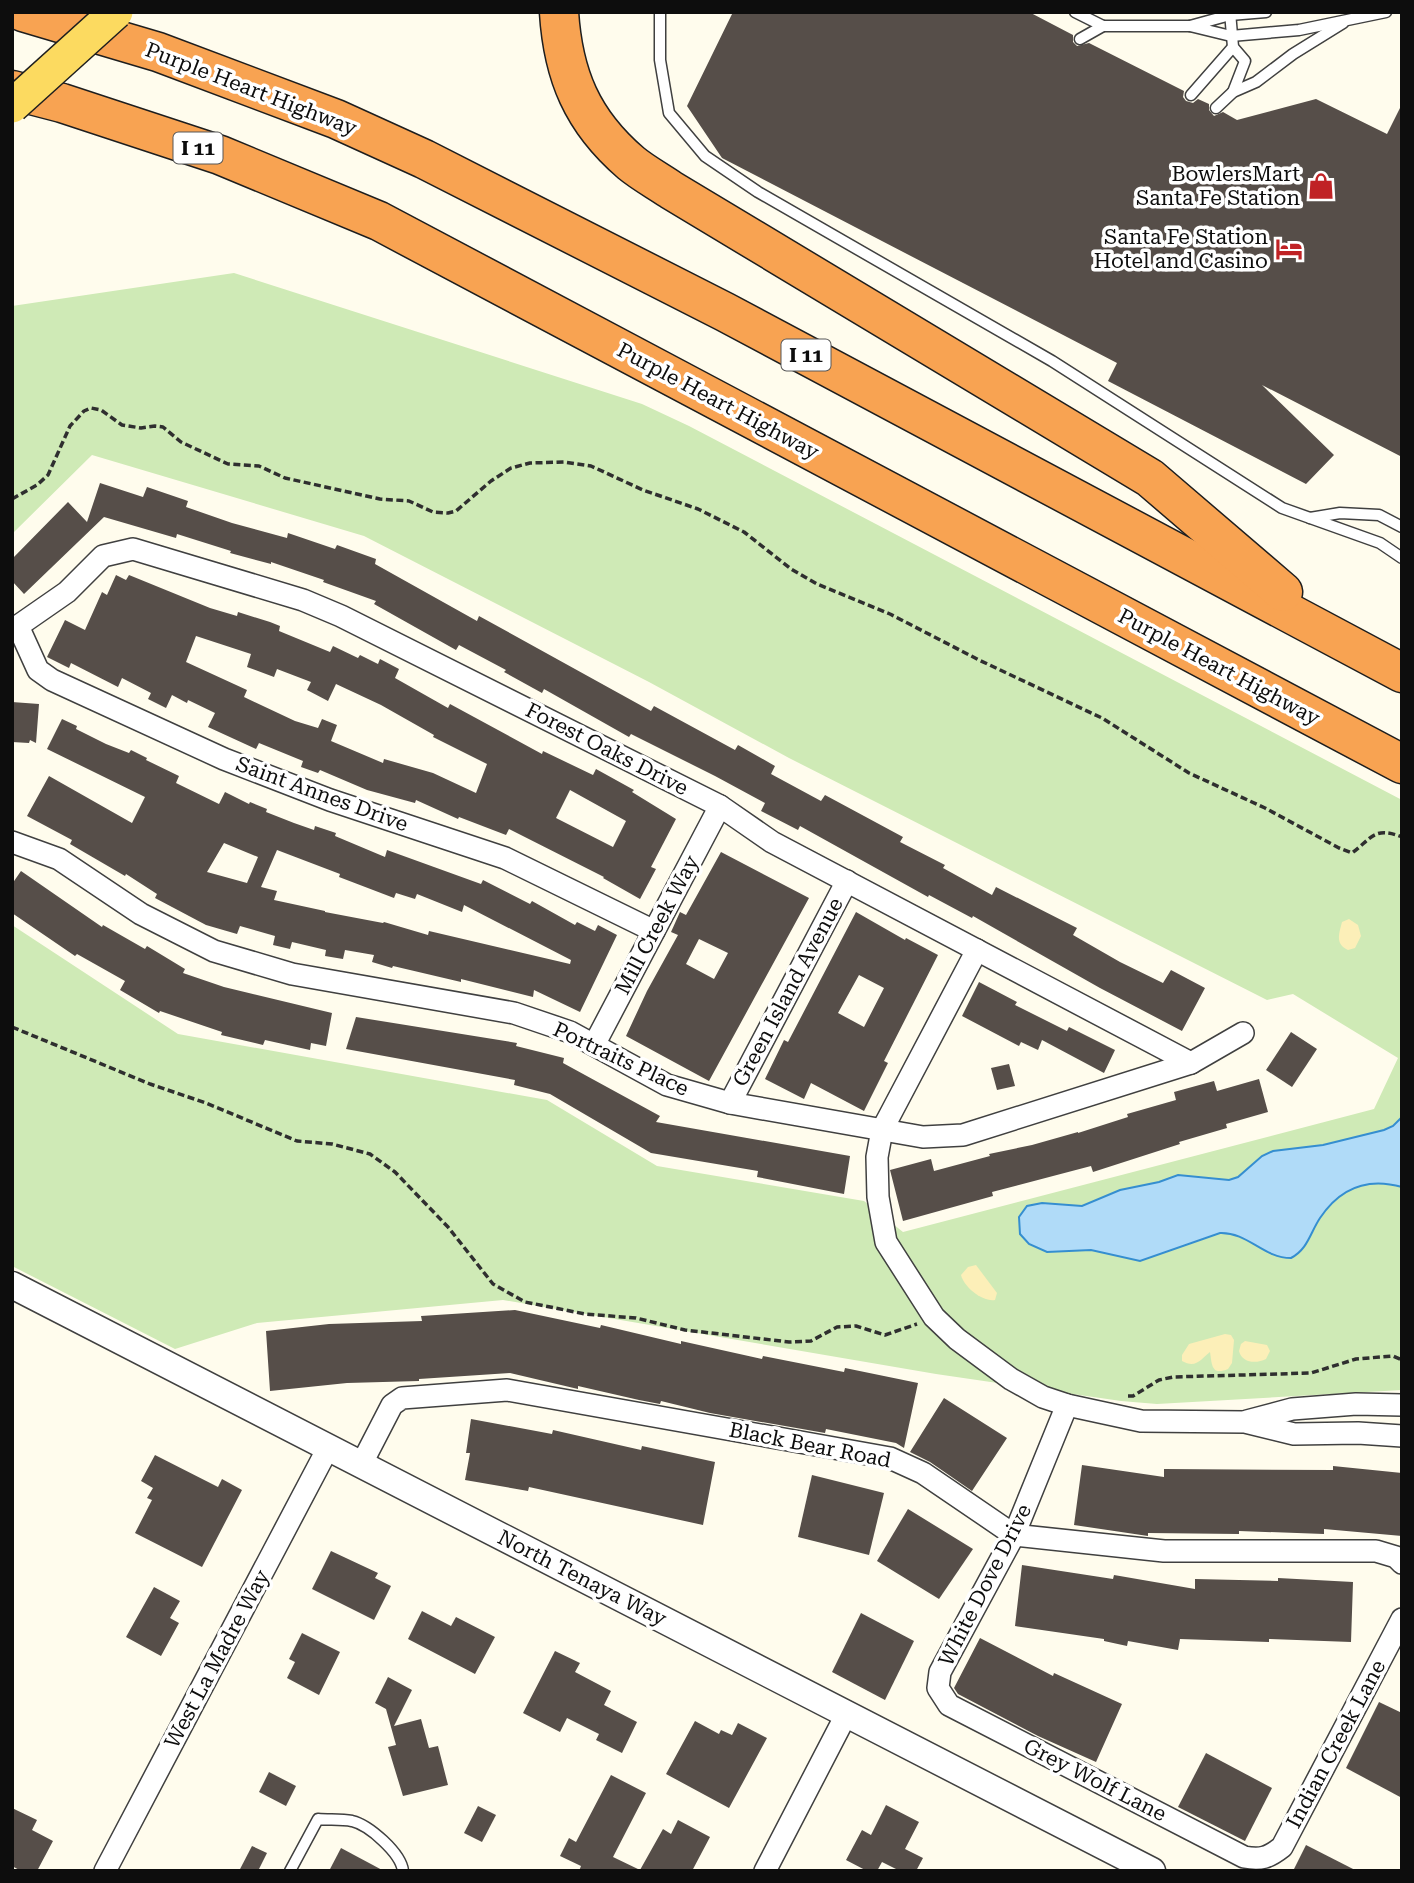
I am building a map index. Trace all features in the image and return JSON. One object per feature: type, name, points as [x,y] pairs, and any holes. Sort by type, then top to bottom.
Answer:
[{"type":"highway","name":"Purple Heart Highway","points":[[23,12],[62,19],[158,52],[336,119],[424,159],[725,312],[1402,673]]},
{"type":"highway","points":[[559,12],[561,45],[575,93],[601,133],[632,164],[1150,478],[1338,639]]},
{"type":"highway","name":"Purple Heart Highway","points":[[12,90],[62,103],[220,155],[379,222],[1402,764]]},
{"type":"main road","points":[[12,106],[116,12]]},
{"type":"street","name":"Forest Oaks Drive","points":[[15,627],[67,592],[103,556],[134,549],[303,600],[341,616],[720,806],[772,842],[1191,1063]]},
{"type":"street","name":"Saint Annes Drive","points":[[15,627],[38,670],[52,680],[247,768],[330,800],[505,858],[654,931]]},
{"type":"street","name":"Mill Creek Way","points":[[594,1045],[720,806]]},
{"type":"street","name":"Portraits Place","points":[[12,842],[59,859],[142,914],[214,951],[292,974],[514,1013],[570,1032],[667,1085],[730,1103],[923,1137],[963,1135],[1191,1063],[1243,1033]]},
{"type":"street","name":"Green Island Avenue","points":[[730,1103],[847,881]]},
{"type":"street","points":[[977,950],[882,1130],[877,1157],[878,1197],[886,1242],[939,1322],[957,1339],[1011,1379],[1042,1396],[1067,1405],[1141,1421],[1245,1422],[1294,1434],[1358,1433],[1402,1436]]},
{"type":"street","name":"North Tenaya Way","points":[[12,1285],[1152,1871]]},
{"type":"street","name":"Black Bear Road","points":[[362,1465],[392,1405],[402,1398],[507,1390],[890,1458],[923,1473],[1014,1535],[1164,1551],[1376,1550],[1396,1557],[1402,1563]]},
{"type":"street","points":[[1245,1422],[1292,1409],[1356,1404],[1402,1405]]},
{"type":"street","name":"White Dove Drive","points":[[938,1688],[940,1672],[1014,1535],[1067,1405]]},
{"type":"street","name":"West La Madre Way","points":[[105,1871],[328,1448]]},
{"type":"street","name":"Indian Creek Lane","points":[[1260,1859],[1270,1856],[1282,1847],[1402,1619]]},
{"type":"street","name":"Grey Wolf Lane","points":[[938,1688],[949,1704],[1244,1857],[1260,1859]]},
{"type":"street","points":[[765,1871],[847,1713]]},
{"type":"lane","points":[[660,12],[660,60],[669,113],[705,156],[758,192],[1052,361],[1282,508],[1380,543],[1402,558]]},
{"type":"lane","points":[[1075,12],[1103,26],[1190,26],[1230,14],[1266,12]]},
{"type":"lane","points":[[1190,26],[1232,42],[1386,12]]},
{"type":"lane","points":[[1230,14],[1232,42],[1245,61],[1233,92]]},
{"type":"lane","points":[[1216,108],[1233,92],[1256,82],[1293,54],[1348,20]]},
{"type":"lane","points":[[1080,39],[1103,26]]},
{"type":"lane","points":[[1191,95],[1232,42]]},
{"type":"lane","points":[[1309,519],[1340,513],[1379,514],[1402,527]]},
{"type":"lane","points":[[290,1871],[318,1819],[355,1822],[389,1845],[403,1871]]},
{"type":"path","points":[[12,499],[37,485],[48,475],[70,426],[84,411],[92,408],[101,410],[122,425],[163,428],[181,442],[228,464],[259,466],[285,478],[380,499],[409,501],[433,512],[456,511],[511,468],[530,463],[564,462],[591,466],[643,490],[698,509],[744,532],[792,569],[817,584],[890,614],[979,660],[1102,718],[1189,773],[1265,808],[1339,848],[1352,853],[1373,835],[1384,832],[1402,837]]},
{"type":"path","points":[[12,1027],[297,1141],[332,1144],[370,1154],[395,1172],[493,1284],[525,1302],[585,1314],[636,1318],[685,1330],[789,1342],[810,1341],[837,1327],[856,1326],[885,1335],[914,1324],[939,1322]]},
{"type":"path","points":[[1123,1396],[1133,1396],[1159,1380],[1173,1377],[1311,1373],[1356,1359],[1393,1356],[1402,1360]]},
{"type":"green space","points":[[234,273],[642,404],[689,426],[1402,800],[1402,1390],[1157,1404],[1121,1401],[936,1374],[503,1300],[257,1323],[175,1349],[12,1266],[12,925],[178,1034],[547,1100],[657,1166],[864,1201],[903,1232],[1374,1109],[1398,1058],[1293,994],[1267,1000],[789,758],[649,682],[364,536],[92,455],[12,534],[12,306]]},
{"type":"sand","points":[[1349,919],[1358,925],[1361,936],[1355,948],[1348,950],[1341,945],[1339,938],[1342,922]]},
{"type":"sand","points":[[976,1265],[997,1293],[995,1300],[979,1296],[963,1280],[961,1275],[968,1267]]},
{"type":"sand","points":[[1225,1334],[1231,1335],[1234,1340],[1232,1363],[1228,1369],[1215,1370],[1210,1352],[1195,1364],[1182,1361],[1182,1355],[1189,1344]]},
{"type":"sand","points":[[1245,1341],[1267,1345],[1270,1351],[1266,1359],[1254,1362],[1243,1358],[1239,1351]]},
{"type":"water","points":[[1402,1117],[1402,1187],[1377,1183],[1346,1192],[1328,1208],[1305,1245],[1291,1258],[1272,1254],[1239,1236],[1220,1233],[1140,1261],[1091,1250],[1047,1252],[1029,1244],[1020,1234],[1019,1217],[1027,1206],[1042,1203],[1082,1206],[1120,1190],[1178,1175],[1229,1180],[1238,1177],[1262,1156],[1273,1151],[1323,1145],[1384,1130]]},
{"type":"building","points":[[733,12],[1029,12],[1073,35],[1073,42],[1077,46],[1089,43],[1184,91],[1183,97],[1186,101],[1193,103],[1198,99],[1209,104],[1209,110],[1214,116],[1223,112],[1237,120],[1316,99],[1387,134],[1402,104],[1402,457],[1262,385],[1334,455],[1306,484],[1108,381],[1117,363],[722,158],[687,106]]},
{"type":"building","points":[[100,483],[143,497],[147,487],[188,501],[186,507],[232,523],[287,538],[288,533],[335,549],[337,545],[376,559],[375,564],[477,621],[479,616],[651,711],[654,706],[735,750],[738,745],[775,766],[771,774],[821,801],[825,795],[903,837],[900,842],[945,865],[943,868],[992,895],[996,887],[1077,928],[1073,935],[1120,962],[1163,983],[1171,970],[1205,988],[1182,1031],[973,916],[972,918],[929,895],[928,897],[800,826],[798,830],[761,811],[765,803],[715,776],[631,734],[629,737],[544,689],[542,693],[459,645],[456,650],[374,604],[376,601],[271,562],[230,553],[231,551],[177,534],[176,538],[104,517],[24,594],[12,581],[12,559],[68,502],[87,522]]},
{"type":"building","points":[[116,575],[126,580],[129,575],[210,608],[237,616],[238,612],[270,622],[280,626],[279,631],[330,652],[333,646],[378,664],[380,659],[399,669],[395,678],[448,708],[450,704],[542,754],[543,751],[593,775],[596,769],[634,790],[632,792],[676,819],[651,867],[656,869],[640,899],[604,877],[509,829],[506,835],[459,817],[458,819],[416,800],[415,803],[367,790],[320,770],[318,773],[301,767],[303,761],[259,743],[256,749],[208,727],[215,713],[188,700],[187,703],[172,695],[166,708],[148,699],[151,693],[122,678],[118,687],[71,663],[69,668],[47,657],[65,620],[85,630],[102,592],[107,595]],"holes":[[[196,636],[251,654],[247,667],[274,677],[277,669],[311,682],[307,690],[328,701],[336,684],[381,705],[434,735],[433,737],[487,764],[476,793],[433,773],[384,759],[383,763],[331,741],[337,725],[322,719],[318,728],[295,721],[244,697],[247,690],[186,662]],[[570,790],[626,821],[613,847],[556,818]]]},
{"type":"building","points":[[12,702],[39,704],[36,743],[30,740],[29,743],[12,742]]},
{"type":"building","points":[[62,719],[106,744],[129,753],[131,750],[147,758],[146,760],[179,776],[176,783],[219,804],[225,792],[294,823],[314,830],[315,826],[336,833],[335,836],[385,857],[387,850],[481,884],[483,880],[530,904],[532,901],[575,925],[577,922],[595,931],[598,925],[617,935],[580,1012],[534,990],[533,997],[461,979],[461,982],[393,966],[392,968],[372,962],[374,955],[345,950],[343,959],[325,956],[326,950],[292,942],[290,949],[273,945],[275,936],[240,926],[237,934],[206,925],[155,898],[157,894],[126,874],[125,876],[70,844],[72,840],[27,816],[49,776],[132,823],[145,797],[47,749]],"holes":[[[224,843],[258,857],[247,883],[207,872]],[[277,850],[394,898],[396,893],[415,899],[417,894],[462,912],[464,905],[571,960],[570,964],[429,931],[428,935],[384,922],[274,900],[277,891],[261,887]]]},
{"type":"building","points":[[721,852],[809,898],[709,1081],[626,1036],[678,935],[671,932],[680,912],[686,915]],"holes":[[[699,939],[728,953],[714,979],[686,964]]]},
{"type":"building","points":[[21,871],[102,927],[103,925],[145,949],[147,946],[185,969],[183,973],[224,987],[332,1013],[326,1046],[311,1043],[310,1050],[265,1040],[263,1045],[221,1035],[222,1032],[160,1011],[159,1013],[120,990],[125,981],[77,954],[75,956],[12,913],[12,884]]},
{"type":"building","points":[[856,912],[938,955],[884,1061],[888,1063],[864,1111],[811,1083],[804,1099],[765,1079],[784,1040],[788,1042]],"holes":[[[859,975],[884,988],[864,1027],[838,1013]]]},
{"type":"building","points":[[979,982],[1017,1002],[1015,1005],[1067,1031],[1069,1027],[1115,1050],[1104,1073],[1042,1040],[1038,1050],[1021,1042],[1019,1046],[962,1016]]},
{"type":"building","points":[[356,1017],[517,1043],[516,1046],[564,1058],[563,1063],[660,1116],[656,1122],[850,1156],[844,1194],[757,1177],[758,1171],[651,1153],[550,1094],[514,1085],[515,1080],[346,1049]]},
{"type":"building","points":[[1291,1032],[1317,1049],[1292,1087],[1266,1070]]},
{"type":"building","points":[[1009,1064],[1015,1086],[997,1090],[991,1068]]},
{"type":"building","points":[[1259,1079],[1268,1112],[1226,1124],[1227,1128],[1093,1172],[1091,1166],[992,1192],[993,1196],[903,1221],[890,1170],[931,1159],[934,1171],[1128,1117],[1127,1114],[1176,1100],[1174,1092],[1214,1081],[1217,1091]]},
{"type":"building","points":[[515,1310],[762,1359],[763,1356],[844,1372],[845,1368],[918,1383],[904,1448],[896,1443],[826,1429],[825,1433],[710,1413],[661,1401],[660,1404],[578,1386],[578,1389],[510,1373],[419,1381],[347,1383],[270,1391],[266,1331],[329,1324],[422,1321],[421,1316]]},
{"type":"building","points":[[944,1398],[1007,1438],[972,1491],[930,1462],[910,1452]]},
{"type":"building","points":[[471,1419],[552,1434],[553,1430],[641,1450],[642,1446],[715,1462],[703,1525],[529,1487],[528,1491],[465,1480],[470,1453],[466,1453]]},
{"type":"building","points":[[155,1455],[218,1487],[222,1479],[242,1490],[202,1567],[135,1533],[152,1500],[147,1498],[153,1488],[141,1481]]},
{"type":"building","points":[[1082,1465],[1164,1477],[1164,1469],[1333,1470],[1333,1466],[1402,1473],[1402,1536],[1324,1529],[1324,1534],[1239,1531],[1239,1534],[1148,1533],[1148,1536],[1074,1525]]},
{"type":"building","points":[[812,1475],[884,1493],[869,1555],[798,1537]]},
{"type":"building","points":[[908,1509],[973,1549],[939,1599],[877,1561]]},
{"type":"building","points":[[331,1551],[378,1573],[375,1578],[391,1586],[374,1620],[312,1589]]},
{"type":"building","points":[[1022,1565],[1113,1579],[1114,1575],[1195,1589],[1195,1579],[1278,1581],[1278,1578],[1353,1582],[1351,1642],[1180,1639],[1178,1650],[1128,1641],[1127,1646],[1104,1639],[1015,1626]]},
{"type":"building","points":[[154,1587],[180,1601],[170,1618],[179,1623],[161,1656],[126,1637]]},
{"type":"building","points":[[422,1611],[451,1626],[456,1617],[495,1637],[475,1674],[408,1639]]},
{"type":"building","points":[[861,1613],[914,1641],[885,1700],[832,1672]]},
{"type":"building","points":[[302,1633],[340,1652],[319,1695],[287,1678],[295,1662],[289,1659]]},
{"type":"building","points":[[980,1638],[1053,1676],[1054,1673],[1122,1704],[1096,1762],[1038,1736],[958,1694],[954,1688]]},
{"type":"building","points":[[555,1651],[580,1663],[575,1672],[611,1691],[604,1705],[637,1722],[622,1753],[596,1740],[599,1734],[567,1718],[560,1732],[523,1713]]},
{"type":"building","points":[[388,1677],[412,1690],[394,1726],[421,1719],[429,1748],[438,1746],[448,1785],[403,1796],[388,1747],[396,1745],[386,1709],[375,1703]]},
{"type":"building","points":[[1379,1702],[1402,1713],[1402,1798],[1346,1768]]},
{"type":"building","points":[[695,1721],[719,1734],[721,1730],[732,1735],[738,1723],[767,1738],[729,1808],[666,1774]]},
{"type":"building","points":[[1206,1753],[1272,1788],[1245,1841],[1178,1807]]},
{"type":"building","points":[[269,1772],[296,1786],[286,1806],[259,1792]]},
{"type":"building","points":[[611,1775],[646,1793],[613,1857],[640,1870],[663,1829],[671,1834],[678,1820],[710,1837],[692,1871],[579,1871],[581,1866],[560,1856],[569,1838],[576,1842]]},
{"type":"building","points":[[886,1805],[919,1822],[905,1849],[923,1858],[916,1871],[900,1871],[882,1862],[877,1871],[867,1871],[846,1860],[862,1830],[871,1835]]},
{"type":"building","points":[[478,1806],[496,1815],[482,1842],[464,1833]]},
{"type":"building","points":[[12,1808],[37,1820],[32,1830],[53,1841],[37,1871],[21,1871],[12,1866]]},
{"type":"building","points":[[1306,1845],[1357,1871],[1293,1871]]},
{"type":"building","points":[[252,1846],[267,1853],[258,1871],[239,1871]]},
{"type":"building","points":[[341,1848],[384,1871],[329,1871]]},
{"type":"place","name":"BowlersMart Santa Fe Station","points":[[1321,186]]},
{"type":"place","name":"Santa Fe Station Hotel and Casino","points":[[1289,249]]}]
